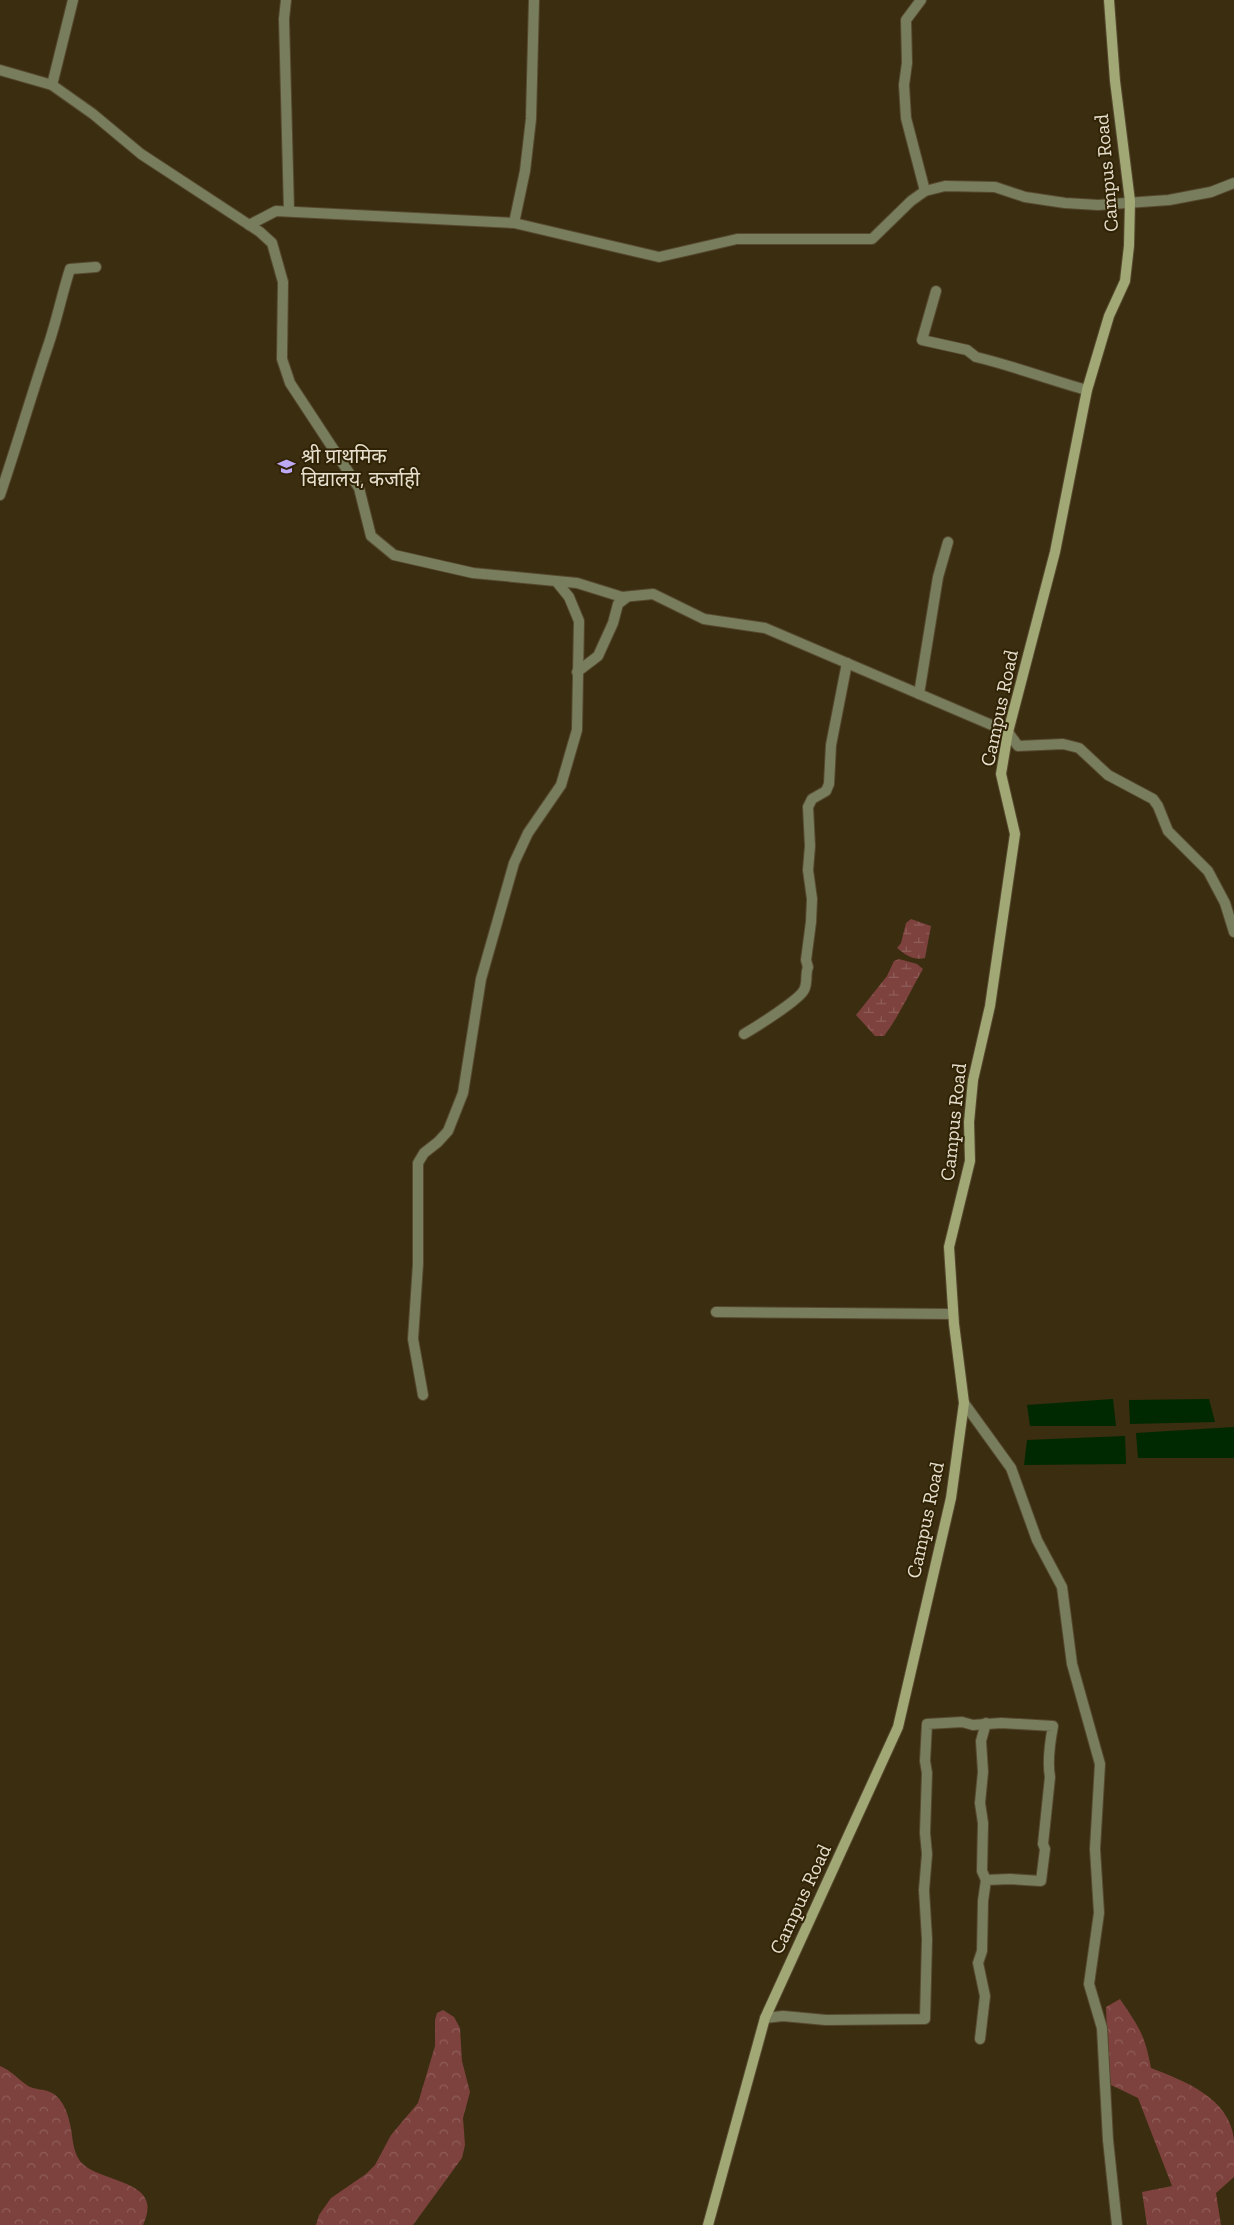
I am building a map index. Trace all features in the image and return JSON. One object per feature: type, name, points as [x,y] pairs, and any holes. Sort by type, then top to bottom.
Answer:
[{"type":"street","points":[[52,85],[73,0]]},
{"type":"street","points":[[286,0],[284,19],[289,212]]},
{"type":"street","points":[[514,223],[525,171],[531,119],[534,0]]},
{"type":"street","points":[[921,0],[906,20],[907,64],[904,85],[906,118],[925,191]]},
{"type":"street","name":"Campus Road","points":[[708,2225],[765,2018],[898,1727],[951,1498],[964,1403],[953,1314],[949,1247],[970,1161],[969,1122],[973,1080],[990,1006],[1015,834],[1001,774],[1008,732],[1054,552],[1087,390],[1109,316],[1125,281],[1129,246],[1130,201],[1114,75],[1109,0]]},
{"type":"street","points":[[0,70],[52,85],[93,114],[141,154],[272,242],[283,282],[282,360],[290,383],[360,488],[371,536],[394,555],[473,573],[576,583],[622,597],[653,594],[704,619],[765,628],[1008,732],[1018,746],[1063,744],[1079,748],[1108,775],[1152,799],[1158,806],[1168,831],[1208,871],[1225,903],[1234,932]]},
{"type":"street","points":[[249,225],[276,211],[514,223],[658,257],[737,239],[872,239],[925,191],[945,186],[995,187],[1025,197],[1065,203],[1098,205],[1130,201],[1168,200],[1211,192],[1234,183]]},
{"type":"street","points":[[0,495],[70,270],[96,267]]},
{"type":"street","points":[[936,291],[922,340],[967,350],[976,357],[1047,376],[1063,384],[1087,390]]},
{"type":"street","points":[[919,694],[938,576],[948,542]]},
{"type":"street","points":[[423,1395],[413,1339],[418,1264],[418,1163],[424,1153],[438,1142],[448,1130],[463,1094],[481,979],[514,863],[528,833],[561,785],[577,730],[579,621],[569,597],[556,581]]},
{"type":"street","points":[[577,672],[598,656],[613,624],[618,604],[627,597]]},
{"type":"street","points":[[744,1034],[799,996],[806,986],[808,967],[806,960],[812,914],[808,870],[810,846],[808,807],[812,799],[826,791],[829,784],[831,745],[847,663]]},
{"type":"street","points":[[716,1312],[953,1314]]},
{"type":"street","points":[[964,1403],[1011,1468],[1038,1540],[1062,1587],[1072,1664],[1100,1764],[1094,1849],[1099,1912],[1089,1984],[1102,2028],[1108,2140],[1117,2225]]},
{"type":"street","points":[[765,2018],[783,2016],[826,2020],[925,2018],[927,1940],[924,1890],[927,1854],[925,1833],[927,1724],[986,1723],[1053,1726],[1050,1739],[1048,1768],[1050,1777],[1043,1844],[1045,1850],[1040,1881],[986,1880]]},
{"type":"street","points":[[980,2039],[984,1996],[978,1963],[982,1952],[986,1880],[982,1871],[983,1823],[980,1803],[983,1751],[981,1741],[986,1723]]},
{"type":"green space","points":[[911,919],[931,926],[925,958],[910,957],[897,948],[901,943],[906,923]]},
{"type":"green space","points":[[899,959],[917,964],[923,969],[890,1028],[884,1036],[875,1036],[856,1015],[887,976],[894,961]]},
{"type":"green space","points":[[1120,1999],[1140,2032],[1151,2068],[1190,2085],[1203,2093],[1224,2112],[1230,2124],[1234,2139],[1234,2177],[1216,2193],[1221,2225],[1147,2225],[1142,2192],[1172,2186],[1138,2098],[1111,2085],[1106,2007]]},
{"type":"green space","points":[[443,2010],[454,2017],[460,2028],[462,2061],[470,2092],[463,2118],[465,2145],[462,2158],[413,2225],[316,2225],[319,2215],[331,2198],[366,2174],[375,2165],[391,2135],[418,2103],[435,2046],[435,2020],[437,2013]]},
{"type":"green space","points":[[0,2066],[28,2086],[50,2092],[58,2098],[68,2115],[77,2157],[89,2168],[138,2190],[145,2198],[148,2210],[143,2225],[0,2225]]},
{"type":"shaded area","points":[[1113,1399],[1116,1426],[1030,1426],[1027,1405]]},
{"type":"shaded area","points":[[1209,1399],[1215,1422],[1130,1424],[1129,1400]]},
{"type":"shaded area","points":[[1234,1427],[1234,1458],[1138,1458],[1136,1433]]},
{"type":"shaded area","points":[[1125,1436],[1126,1464],[1024,1465],[1027,1440]]},
{"type":"place","name":"श्री प्राथमिक विद्यालय, कर्जाही","points":[[287,467]]}]
